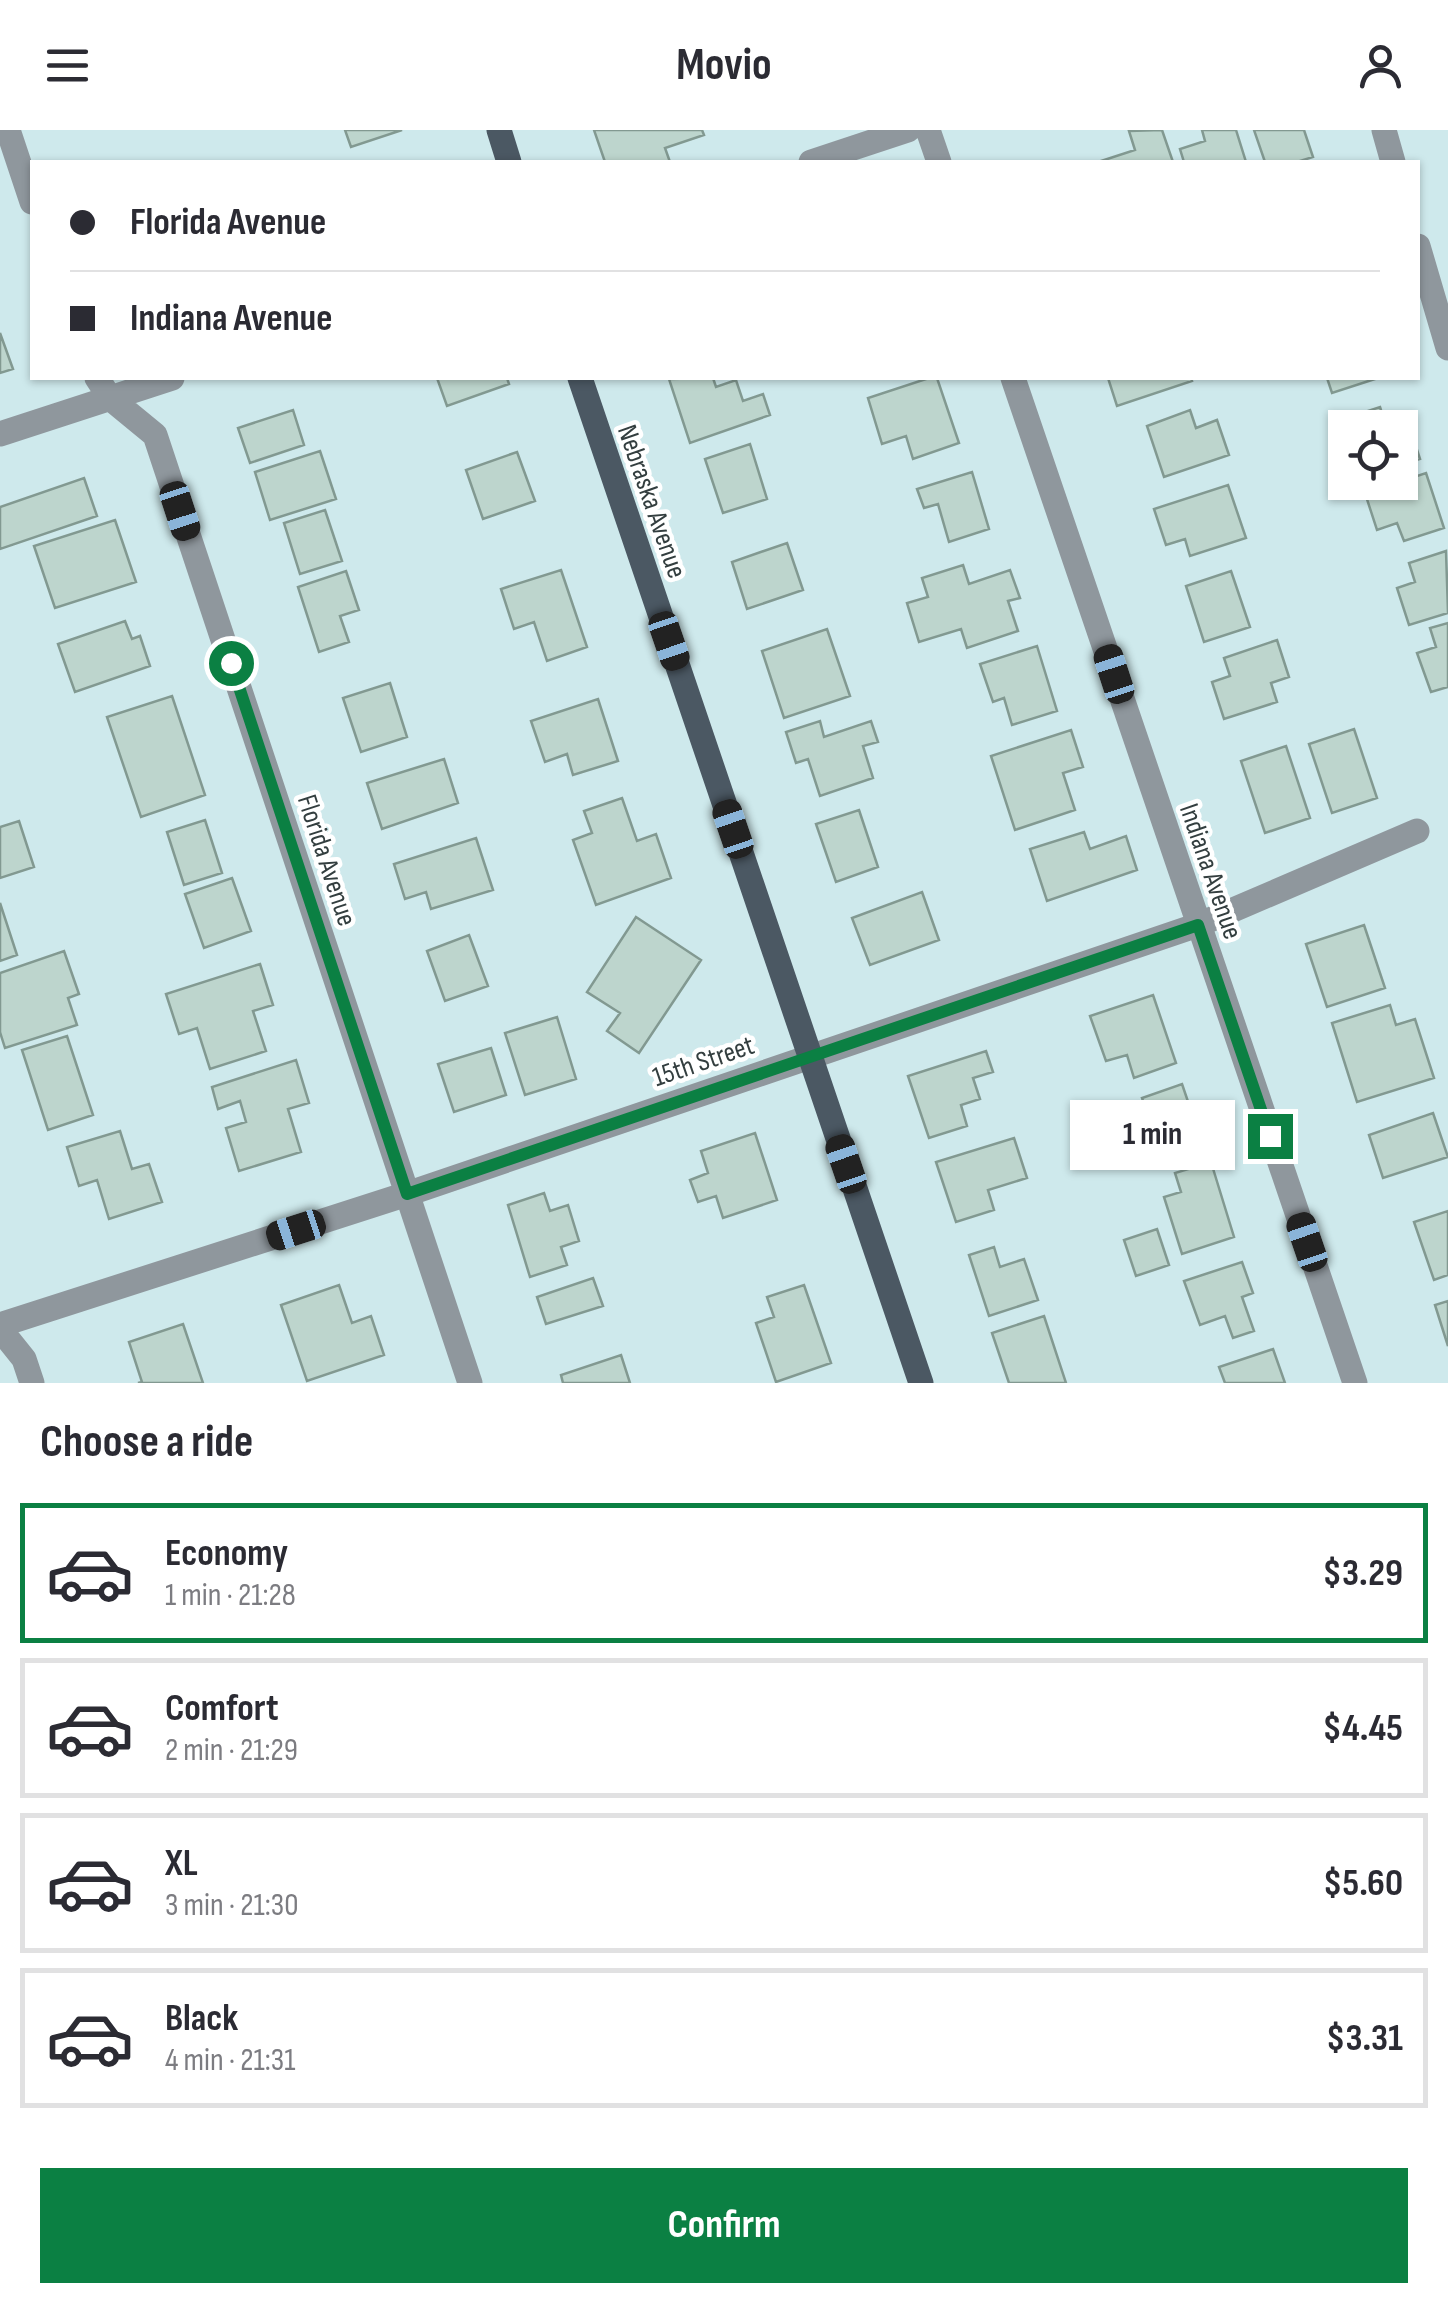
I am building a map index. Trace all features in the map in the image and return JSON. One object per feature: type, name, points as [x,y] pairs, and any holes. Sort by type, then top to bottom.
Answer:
[{"type":"main road","points":[[499,130],[509,160]]},
{"type":"main road","name":"Nebraska Avenue","points":[[581,380],[921,1383]]},
{"type":"street","points":[[8,130],[30,196]]},
{"type":"street","points":[[818,160],[908,130]]},
{"type":"street","points":[[928,130],[938,160]]},
{"type":"street","points":[[1384,130],[1393,160]]},
{"type":"street","points":[[1420,253],[1448,348]]},
{"type":"street","points":[[0,434],[104,388],[158,380]]},
{"type":"street","name":"Indiana Avenue","points":[[1014,380],[1355,1383]]},
{"type":"street","name":"Florida Avenue","points":[[104,388],[155,435],[470,1383]]},
{"type":"street","name":"15th Street","points":[[0,1327],[407,1194],[1198,925],[1417,831]]},
{"type":"street","points":[[0,1327],[24,1359],[32,1383]]},
{"type":"building","points":[[345,130],[402,130],[351,147]]},
{"type":"building","points":[[594,130],[702,130],[704,135],[665,148],[669,160],[604,160]]},
{"type":"building","points":[[1162,130],[1172,160],[1104,160],[1135,150],[1129,131]]},
{"type":"building","points":[[1202,130],[1236,130],[1245,160],[1183,160],[1180,149],[1205,141]]},
{"type":"building","points":[[1254,130],[1304,130],[1313,157],[1264,160]]},
{"type":"building","points":[[0,333],[13,369],[0,373]]},
{"type":"building","points":[[438,380],[508,380],[509,384],[447,406]]},
{"type":"building","points":[[669,380],[714,380],[716,387],[736,380],[743,401],[763,394],[770,415],[690,443]]},
{"type":"building","points":[[923,380],[938,380],[959,443],[913,459],[906,436],[882,444],[868,398]]},
{"type":"building","points":[[1109,380],[1192,380],[1192,381],[1117,406]]},
{"type":"building","points":[[1328,380],[1372,380],[1332,393]]},
{"type":"building","points":[[293,410],[304,445],[250,463],[238,428]]},
{"type":"building","points":[[1190,410],[1196,428],[1217,420],[1229,455],[1164,477],[1147,426]]},
{"type":"building","points":[[750,444],[767,499],[723,513],[705,459]]},
{"type":"building","points":[[320,451],[336,499],[270,520],[255,472]]},
{"type":"building","points":[[517,452],[535,501],[483,519],[466,470]]},
{"type":"building","points":[[972,472],[989,529],[949,542],[938,504],[924,508],[917,489]]},
{"type":"building","points":[[1426,473],[1444,528],[1404,541],[1397,523],[1377,530],[1367,500],[1418,500],[1418,476]]},
{"type":"building","points":[[84,478],[97,516],[0,549],[0,507]]},
{"type":"building","points":[[1228,485],[1246,538],[1190,556],[1185,539],[1166,545],[1154,509]]},
{"type":"building","points":[[325,510],[342,561],[300,574],[284,523]]},
{"type":"building","points":[[115,520],[136,582],[55,608],[34,546]]},
{"type":"building","points":[[787,543],[803,590],[747,609],[732,562]]},
{"type":"building","points":[[1446,551],[1448,613],[1409,625],[1397,588],[1415,582],[1409,563]]},
{"type":"building","points":[[963,565],[969,584],[1010,570],[1020,598],[1008,601],[1018,631],[967,648],[961,629],[919,642],[907,603],[928,597],[922,578]]},
{"type":"building","points":[[561,570],[587,647],[547,661],[534,622],[514,629],[501,589]]},
{"type":"building","points":[[346,571],[359,610],[340,616],[349,642],[319,652],[298,587]]},
{"type":"building","points":[[1231,571],[1250,627],[1204,642],[1186,586]]},
{"type":"building","points":[[125,621],[132,639],[140,636],[150,666],[75,692],[58,644]]},
{"type":"building","points":[[1448,623],[1448,687],[1431,692],[1417,653],[1436,647],[1430,628]]},
{"type":"building","points":[[827,629],[850,696],[784,718],[762,651]]},
{"type":"building","points":[[1277,640],[1289,677],[1271,683],[1277,702],[1224,719],[1212,682],[1230,676],[1224,658]]},
{"type":"building","points":[[1037,646],[1057,711],[1012,725],[1004,698],[993,702],[980,664]]},
{"type":"building","points":[[390,683],[407,737],[361,752],[343,698]]},
{"type":"building","points":[[172,696],[205,795],[141,817],[107,717]]},
{"type":"building","points":[[598,699],[618,761],[573,775],[567,754],[545,762],[531,721]]},
{"type":"building","points":[[820,721],[824,737],[871,721],[878,742],[863,746],[873,778],[820,796],[808,759],[796,763],[786,732]]},
{"type":"building","points":[[1354,729],[1377,798],[1332,813],[1309,744]]},
{"type":"building","points":[[1071,730],[1083,767],[1063,773],[1075,810],[1015,830],[991,756]]},
{"type":"building","points":[[1286,746],[1310,818],[1265,833],[1241,761]]},
{"type":"building","points":[[444,759],[458,803],[382,829],[367,783]]},
{"type":"building","points":[[622,798],[637,841],[656,834],[671,878],[596,905],[573,840],[592,833],[584,811]]},
{"type":"building","points":[[859,810],[878,867],[836,882],[816,824]]},
{"type":"building","points":[[205,820],[222,873],[184,885],[167,832]]},
{"type":"building","points":[[19,821],[34,867],[0,878],[0,827]]},
{"type":"building","points":[[1084,832],[1090,849],[1126,836],[1137,870],[1047,901],[1030,849]]},
{"type":"building","points":[[476,838],[493,890],[431,909],[426,892],[405,899],[394,864]]},
{"type":"building","points":[[232,878],[251,931],[204,948],[185,894]]},
{"type":"building","points":[[922,892],[939,940],[870,965],[852,918]]},
{"type":"building","points":[[0,903],[17,955],[0,961]]},
{"type":"building","points":[[636,917],[701,960],[639,1053],[607,1031],[620,1013],[587,992]]},
{"type":"building","points":[[1364,925],[1385,988],[1327,1007],[1306,944]]},
{"type":"building","points":[[469,935],[488,986],[445,1001],[427,951]]},
{"type":"building","points":[[64,951],[79,994],[68,998],[77,1025],[5,1048],[0,1032],[0,973]]},
{"type":"building","points":[[260,964],[273,1005],[253,1011],[266,1051],[210,1069],[197,1028],[179,1034],[166,994]]},
{"type":"building","points":[[1153,995],[1176,1063],[1134,1078],[1127,1055],[1106,1061],[1090,1016]]},
{"type":"building","points":[[1390,1005],[1396,1025],[1415,1019],[1434,1078],[1357,1102],[1332,1023]]},
{"type":"building","points":[[557,1017],[576,1079],[525,1095],[505,1033]]},
{"type":"building","points":[[67,1036],[93,1115],[48,1130],[22,1050]]},
{"type":"building","points":[[491,1048],[506,1095],[454,1112],[438,1064]]},
{"type":"building","points":[[986,1051],[993,1072],[973,1078],[980,1099],[961,1105],[967,1126],[929,1138],[908,1076]]},
{"type":"building","points":[[296,1060],[309,1103],[288,1109],[301,1152],[239,1171],[226,1128],[246,1122],[240,1101],[218,1109],[212,1087]]},
{"type":"building","points":[[1182,1084],[1197,1128],[1157,1142],[1142,1098]]},
{"type":"building","points":[[1433,1113],[1448,1157],[1383,1178],[1369,1135]]},
{"type":"building","points":[[120,1131],[132,1169],[149,1164],[162,1202],[109,1219],[97,1180],[79,1186],[67,1147]]},
{"type":"building","points":[[755,1133],[777,1200],[723,1218],[716,1196],[698,1202],[690,1180],[708,1173],[701,1151]]},
{"type":"building","points":[[1014,1138],[1027,1178],[988,1190],[994,1210],[956,1222],[936,1162]]},
{"type":"building","points":[[1211,1162],[1234,1237],[1182,1254],[1164,1197],[1181,1192],[1175,1173]]},
{"type":"building","points":[[544,1193],[550,1211],[568,1205],[579,1241],[561,1247],[567,1265],[530,1277],[508,1205]]},
{"type":"building","points":[[1448,1211],[1448,1275],[1434,1280],[1414,1222]]},
{"type":"building","points":[[1157,1229],[1169,1265],[1136,1276],[1124,1240]]},
{"type":"building","points":[[994,1247],[1000,1267],[1024,1259],[1038,1300],[989,1316],[969,1255]]},
{"type":"building","points":[[1242,1262],[1253,1293],[1242,1297],[1254,1331],[1233,1338],[1225,1316],[1200,1325],[1184,1281]]},
{"type":"building","points":[[593,1278],[603,1306],[546,1324],[537,1297]]},
{"type":"building","points":[[339,1285],[352,1323],[371,1316],[384,1355],[307,1381],[281,1305]]},
{"type":"building","points":[[804,1285],[831,1363],[776,1382],[756,1323],[774,1317],[767,1297]]},
{"type":"building","points":[[1448,1301],[1448,1346],[1435,1305]]},
{"type":"building","points":[[1044,1316],[1066,1383],[1009,1383],[992,1333]]},
{"type":"building","points":[[183,1324],[203,1383],[138,1383],[142,1382],[129,1342]]},
{"type":"building","points":[[1273,1349],[1285,1383],[1225,1383],[1219,1367]]},
{"type":"building","points":[[621,1355],[630,1383],[563,1383],[561,1375]]},
{"type":"route","points":[[231,663],[407,1194],[1198,925],[1270,1136]]}]
